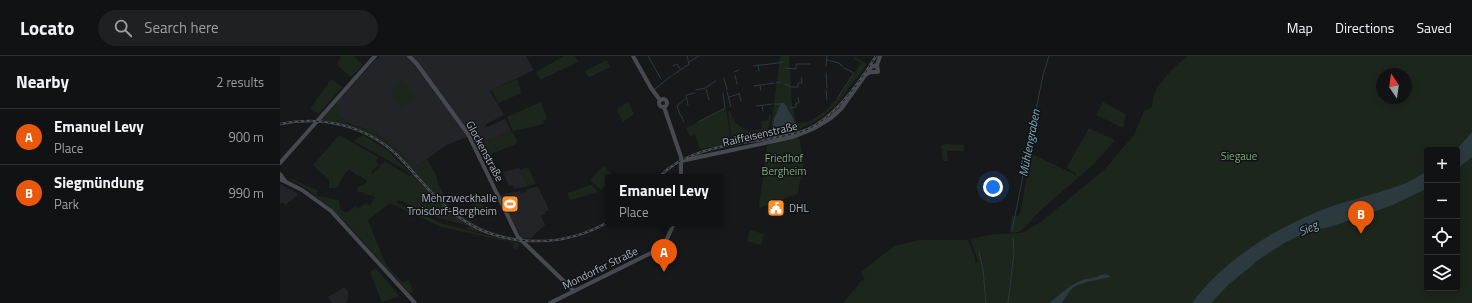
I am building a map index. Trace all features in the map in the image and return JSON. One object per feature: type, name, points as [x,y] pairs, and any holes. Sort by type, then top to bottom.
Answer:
[{"type":"street","points":[[280,163],[375,56]]},
{"type":"street","name":"Glockenstraße","points":[[409,56],[417,64],[468,134],[518,237],[574,291]]},
{"type":"street","points":[[633,56],[660,100],[659,105],[664,107],[680,155],[681,174]]},
{"type":"street","points":[[867,74],[871,72],[878,72],[877,65],[880,56]]},
{"type":"street","name":"Raiffeisenstraße","points":[[681,161],[789,138],[810,131],[834,115],[848,101],[872,67],[877,65]]},
{"type":"street","points":[[280,174],[285,182]]},
{"type":"street","points":[[280,179],[302,190],[331,211],[415,303]]},
{"type":"street","name":"Mondorfer Straße","points":[[550,303],[659,249],[667,239],[673,226]]},
{"type":"shaded area","points":[[379,56],[526,56],[534,70],[490,91],[504,115],[486,124],[485,128],[505,119],[511,131],[476,146],[471,135],[447,145],[415,167],[393,145],[375,133],[377,132],[371,128],[368,130],[348,123],[335,112],[340,107],[336,103]]},
{"type":"shaded area","points":[[519,168],[528,186],[515,189],[512,185],[509,186],[503,172]]},
{"type":"shaded area","points":[[280,184],[299,194],[285,205],[283,202],[280,204]]},
{"type":"shaded area","points":[[538,187],[549,210],[545,212],[546,214],[541,216],[545,225],[531,238],[522,238],[500,197],[501,195],[520,191],[521,193],[527,191],[527,189]]},
{"type":"shaded area","points":[[345,287],[349,294],[347,301],[345,303],[332,303],[328,297]]},
{"type":"green space","points":[[341,56],[354,56],[363,65],[351,77],[337,65]]},
{"type":"green space","points":[[564,56],[575,56],[578,62],[540,80],[536,72]]},
{"type":"green space","points":[[780,56],[789,56],[792,103],[796,123],[809,122],[825,111],[827,113],[821,118],[800,129],[770,136]]},
{"type":"green space","name":"Siegaue","points":[[1188,56],[1472,56],[1472,303],[843,303],[863,279],[863,281],[865,280],[861,272],[894,246],[919,240],[968,240],[975,257],[975,262],[979,263],[970,239],[995,234],[1022,233],[1042,221],[1104,170],[1134,135],[1144,111],[1152,107],[1153,99],[1159,85],[1170,72]]},
{"type":"green space","points":[[855,57],[867,64],[839,101],[828,112],[825,111],[841,95],[861,63],[854,59]]},
{"type":"green space","points":[[607,60],[610,67],[590,77],[588,76],[585,71]]},
{"type":"green space","points":[[331,79],[342,87],[319,114],[310,109]]},
{"type":"green space","points":[[402,79],[416,99],[401,109],[393,97],[392,91]]},
{"type":"green space","points":[[517,79],[522,93],[498,103],[492,90]]},
{"type":"green space","points":[[724,93],[731,143],[700,149],[695,134],[690,136],[686,128],[726,108]]},
{"type":"green space","points":[[541,102],[547,119],[543,121],[544,124],[513,131],[507,117]]},
{"type":"green space","points":[[628,102],[634,114],[623,122],[616,109]]},
{"type":"green space","points":[[1103,102],[1126,114],[1123,128],[1096,115]]},
{"type":"green space","points":[[336,103],[340,107],[336,112],[348,124],[367,130],[371,128],[377,132],[376,134],[393,145],[415,167],[427,159],[437,177],[437,181],[450,208],[455,212],[484,229],[517,239],[486,230],[471,224],[458,216],[435,195],[400,157],[373,137],[353,127],[320,120]]},
{"type":"green space","points":[[730,110],[733,119],[738,125],[742,128],[755,130],[756,139],[732,143],[728,112]]},
{"type":"green space","points":[[769,115],[771,116],[767,137],[757,139],[756,130],[762,129],[761,121],[768,120]]},
{"type":"green space","points":[[1089,128],[1115,140],[1094,164],[1042,209],[1025,227],[1019,232],[1010,232],[1012,216],[1018,216],[1020,213],[1031,155],[1032,154],[1076,175],[1076,173],[1067,167]]},
{"type":"green space","points":[[511,131],[517,141],[516,144],[481,158],[476,146]]},
{"type":"green space","points":[[339,135],[378,157],[376,161],[379,165],[371,172],[372,174],[385,161],[409,176],[412,174],[443,207],[441,204],[469,225],[493,235],[466,229],[469,226],[435,217],[399,200],[395,202],[443,224],[518,243],[520,246],[515,250],[513,247],[514,243],[441,227],[390,203],[368,220],[386,265],[402,282],[409,280],[413,292],[409,293],[347,224],[307,189],[288,178],[317,190],[317,196],[339,200],[340,209],[346,213],[356,206],[357,209],[365,204],[370,205],[375,197],[357,191],[358,187],[364,185],[367,181],[360,176],[359,177],[349,169],[345,173],[337,188],[329,188],[329,180],[313,165]]},
{"type":"green space","points":[[363,135],[387,150],[411,174],[354,141]]},
{"type":"green space","name":"Friedhof Bergheim","points":[[799,138],[804,163],[798,190],[799,193],[760,208],[759,206],[767,146]]},
{"type":"green space","points":[[941,145],[964,145],[964,151],[947,151],[948,161],[943,161]]},
{"type":"green space","points":[[604,166],[611,174],[605,174],[605,186],[601,190],[590,180]]},
{"type":"green space","points":[[528,167],[536,184],[528,186],[520,170]]},
{"type":"green space","points":[[591,185],[598,192],[570,200],[567,193]]},
{"type":"green space","points":[[476,192],[485,210],[477,214],[471,201],[467,202],[465,198]]},
{"type":"green space","points":[[750,230],[764,234],[761,245],[747,241]]},
{"type":"green space","points":[[376,268],[399,296],[382,302],[370,272]]},
{"type":"water","points":[[781,103],[784,103],[793,118],[795,127],[776,132],[772,129],[774,119]]},
{"type":"water","points":[[1472,132],[1472,157],[1460,167],[1460,147],[1459,147]]},
{"type":"water","name":"Sieg","points":[[1424,173],[1424,190],[1390,206],[1333,226],[1307,232],[1286,242],[1255,262],[1229,284],[1211,303],[1192,303],[1204,288],[1233,261],[1249,249],[1283,228],[1319,211],[1406,183]]},
{"type":"water","points":[[1106,274],[1111,277],[1077,285],[1070,290],[1062,303],[1049,303],[1076,283]]},
{"type":"waterway","points":[[648,56],[661,79]]},
{"type":"waterway","points":[[673,75],[689,64],[687,56]]},
{"type":"waterway","points":[[689,62],[699,56]]},
{"type":"waterway","points":[[826,66],[827,56]]},
{"type":"waterway","name":"Mühlengraben","points":[[1012,231],[1043,75],[1049,56]]},
{"type":"waterway","points":[[827,60],[839,63],[843,67]]},
{"type":"waterway","points":[[779,63],[783,62]]},
{"type":"waterway","points":[[753,66],[778,63]]},
{"type":"waterway","points":[[673,66],[677,64],[680,69]]},
{"type":"waterway","points":[[785,68],[796,69],[796,64],[810,64]]},
{"type":"waterway","points":[[758,65],[759,71]]},
{"type":"waterway","points":[[837,99],[854,73],[844,68]]},
{"type":"waterway","points":[[734,72],[739,70]]},
{"type":"waterway","points":[[826,73],[827,88]]},
{"type":"waterway","points":[[735,75],[737,84]]},
{"type":"waterway","points":[[655,89],[671,76]]},
{"type":"waterway","points":[[785,84],[791,87],[798,87],[798,83],[802,83],[801,77]]},
{"type":"waterway","points":[[724,78],[727,90]]},
{"type":"waterway","points":[[696,90],[705,88],[716,81]]},
{"type":"waterway","points":[[776,83],[781,82]]},
{"type":"waterway","points":[[754,86],[774,83]]},
{"type":"waterway","points":[[760,85],[761,91]]},
{"type":"waterway","points":[[706,89],[709,100]]},
{"type":"waterway","points":[[826,90],[827,100]]},
{"type":"waterway","points":[[727,92],[731,107]]},
{"type":"waterway","points":[[688,105],[686,95],[695,93]]},
{"type":"waterway","points":[[698,122],[725,108],[723,93]]},
{"type":"waterway","points":[[739,93],[741,101]]},
{"type":"waterway","points":[[729,97],[739,94]]},
{"type":"waterway","points":[[791,108],[796,107],[796,103],[799,103],[798,97]]},
{"type":"waterway","points":[[684,122],[677,106],[686,98]]},
{"type":"waterway","points":[[756,106],[772,104]]},
{"type":"waterway","points":[[774,104],[781,104]]},
{"type":"waterway","points":[[762,105],[763,111]]},
{"type":"waterway","name":"Mühlengraben","points":[[1008,303],[1014,253],[1013,239]]},
{"type":"waterway","points":[[979,252],[983,269],[986,303]]},
{"type":"railway","points":[[663,174],[684,159],[697,153],[790,135],[808,129],[828,116],[838,107],[863,77],[876,56]]},
{"type":"railway","points":[[280,124],[312,121],[328,122],[358,130],[372,137],[398,156],[433,195],[448,209],[473,226],[491,234],[511,239],[531,241],[551,240],[571,237],[590,231],[605,224]]},
{"type":"place","name":"Mehrzweckhalle Troisdorf-Bergheim","points":[[510,204]]},
{"type":"place","name":"DHL","points":[[776,208]]},
{"type":"place","name":"Siegmündung","points":[[1361,234]]},
{"type":"place","name":"Emanuel Levy","points":[[664,272]]}]
